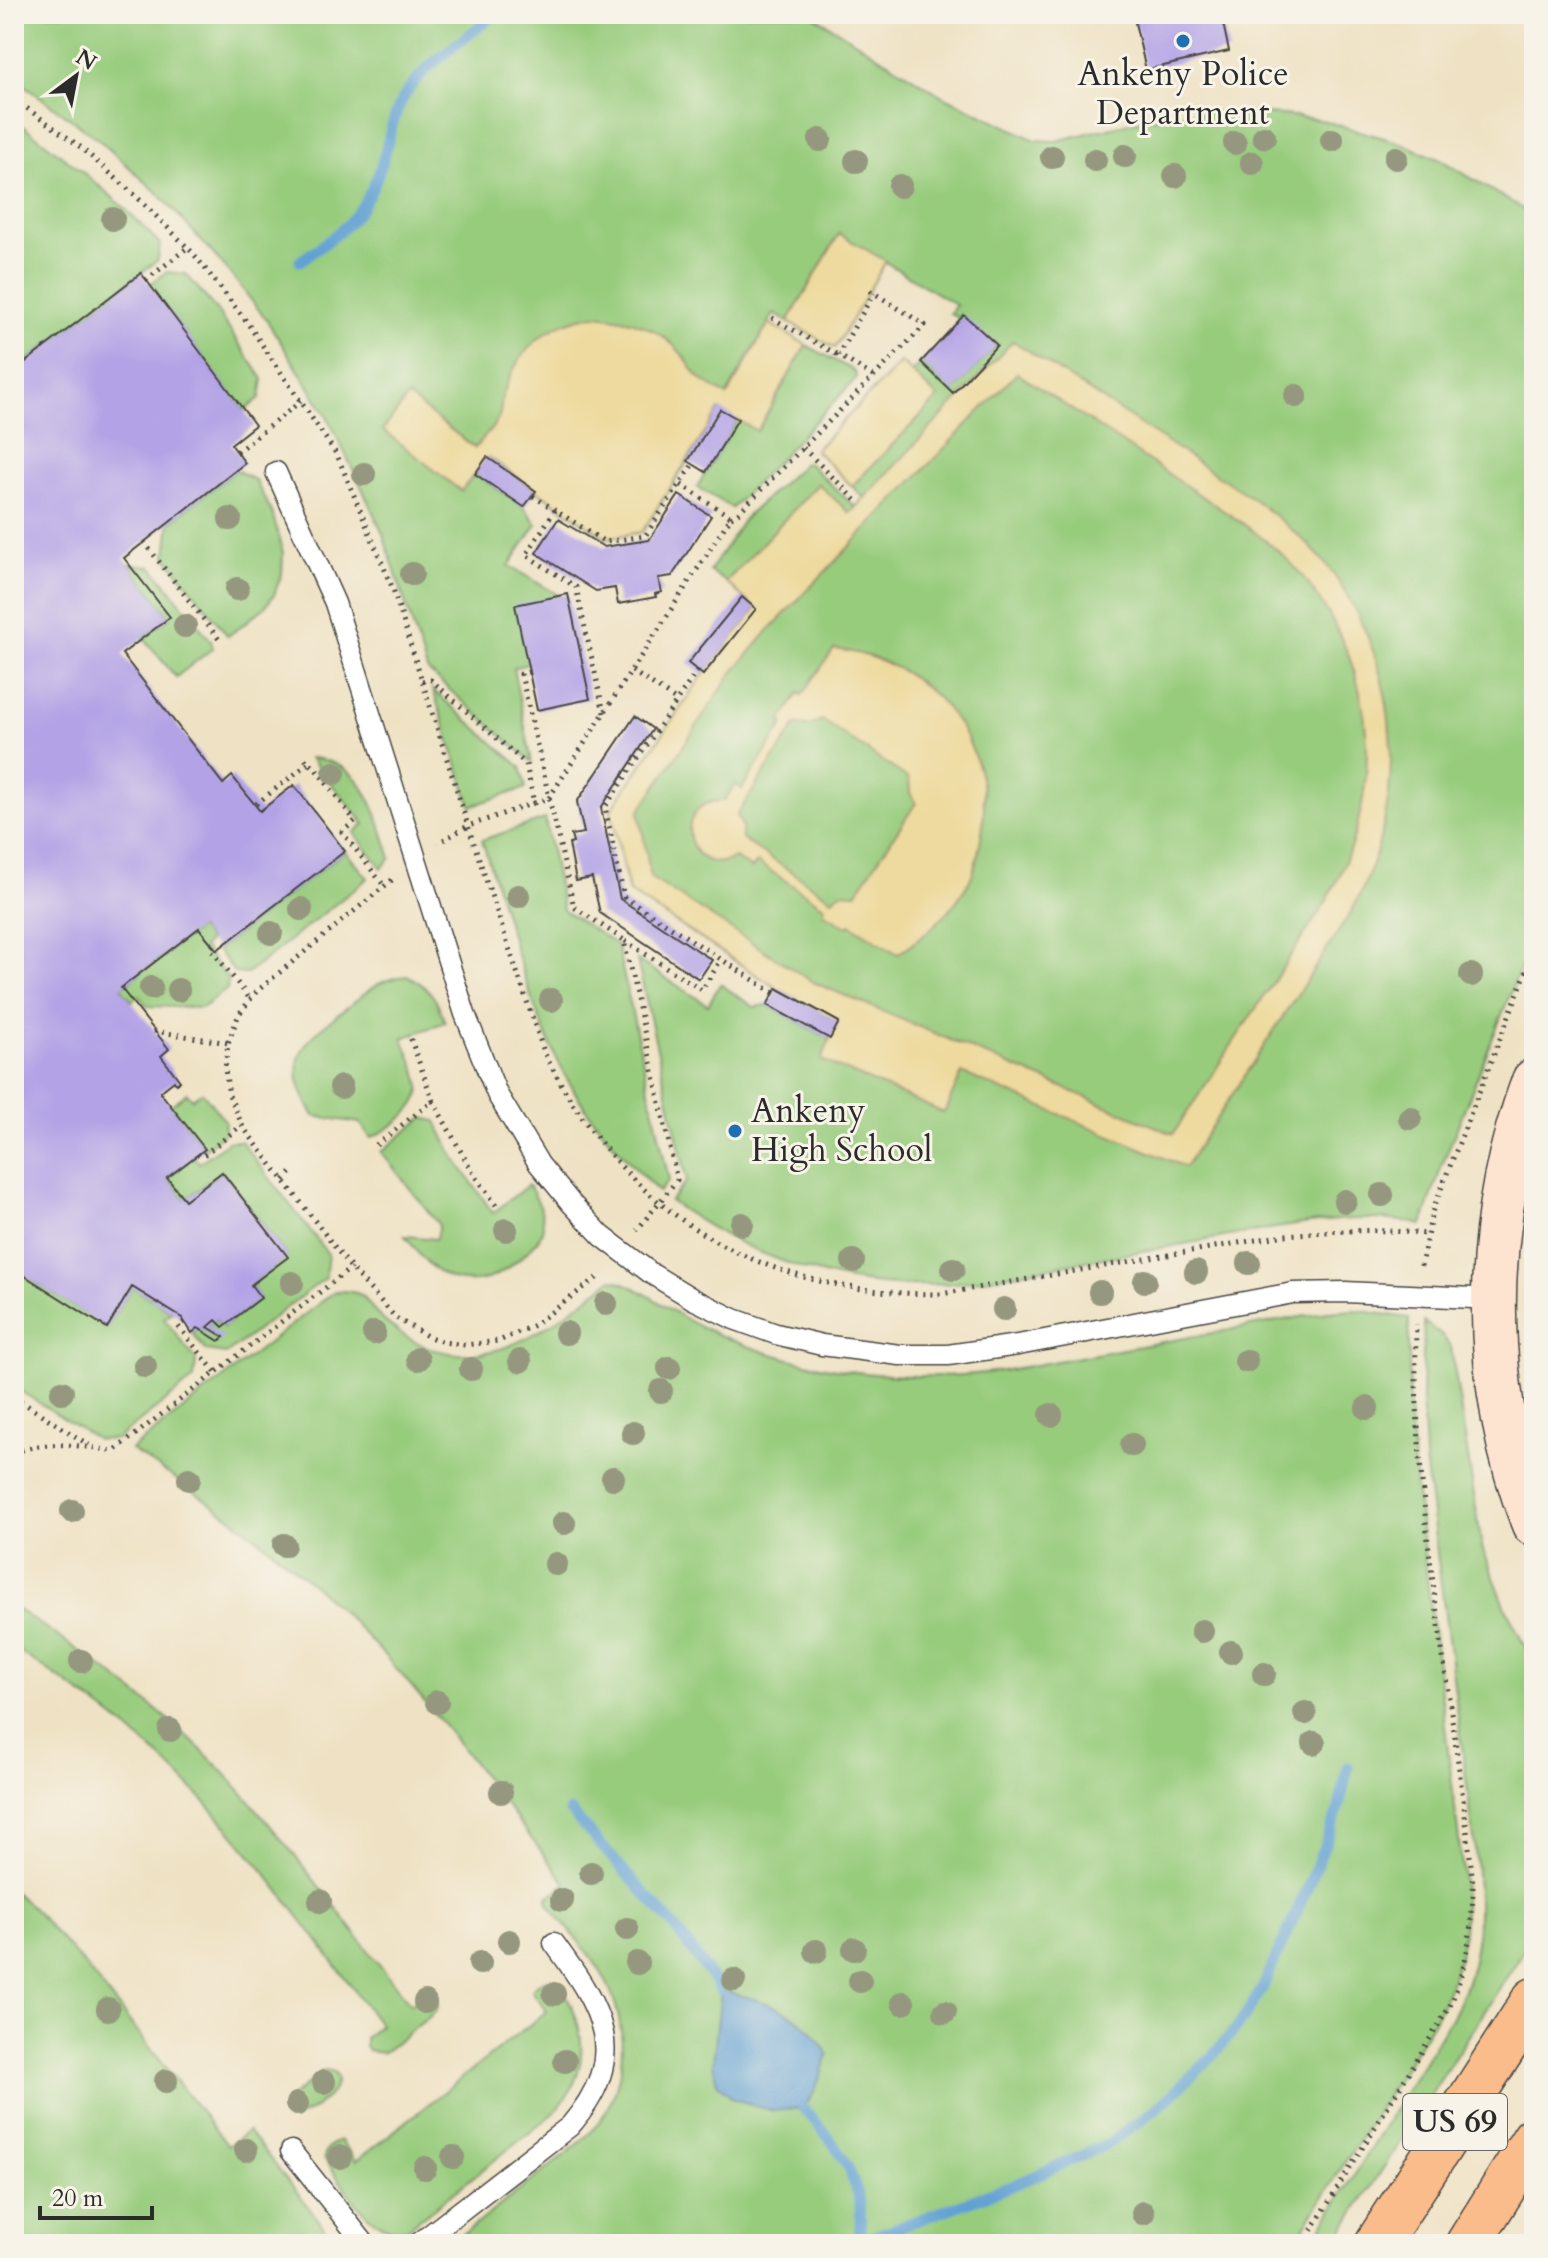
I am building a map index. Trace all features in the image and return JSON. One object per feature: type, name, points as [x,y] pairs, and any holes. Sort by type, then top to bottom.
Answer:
[{"type":"main road","name":"US 69","points":[[1377,2244],[1534,2000]]},
{"type":"main road","name":"US 69","points":[[1468,2244],[1534,2139]]},
{"type":"street","points":[[1534,1081],[1506,1177],[1497,1244],[1495,1299],[1498,1379],[1510,1445],[1534,1524]]},
{"type":"lane","points":[[276,472],[335,603],[465,1014],[497,1094],[539,1164],[571,1203],[602,1236],[652,1274],[734,1319],[776,1334],[822,1345],[900,1355],[948,1355],[1018,1345],[1293,1293],[1345,1292],[1495,1299]]},
{"type":"lane","points":[[418,2244],[570,2126],[598,2086],[604,2064],[602,2023],[581,1980],[554,1943]]},
{"type":"lane","points":[[291,2151],[365,2244]]},
{"type":"path","points":[[14,99],[78,145],[136,196],[187,248],[244,318],[337,455],[393,589],[468,826],[534,1022],[558,1079],[606,1151],[658,1203],[689,1225],[757,1262],[817,1281],[896,1294],[941,1294],[1285,1235],[1343,1230],[1398,1230],[1426,1234]]},
{"type":"path","points":[[146,280],[187,248]]},
{"type":"path","points":[[434,845],[468,826],[549,798],[731,517],[925,325],[871,292],[838,355]]},
{"type":"path","points":[[772,318],[873,376]]},
{"type":"path","points":[[237,452],[301,401]]},
{"type":"path","points":[[803,448],[859,503]]},
{"type":"path","points":[[533,496],[605,542],[645,536],[693,464]]},
{"type":"path","points":[[680,484],[731,517]]},
{"type":"path","points":[[555,510],[526,555],[576,587],[604,714]]},
{"type":"path","points":[[144,542],[221,642]]},
{"type":"path","points":[[582,660],[592,657]]},
{"type":"path","points":[[632,671],[677,701]]},
{"type":"path","points":[[697,671],[605,807],[624,897],[774,993]]},
{"type":"path","points":[[529,672],[521,674],[574,907],[702,990],[721,960]]},
{"type":"path","points":[[422,681],[431,680],[526,764],[534,803]]},
{"type":"path","points":[[256,804],[307,761],[355,821],[342,832],[385,887]]},
{"type":"path","points":[[393,880],[257,991],[239,1014],[228,1043],[225,1069],[229,1095],[242,1125],[351,1268],[396,1318],[427,1336],[465,1345],[499,1341],[518,1334],[598,1277]]},
{"type":"path","points":[[624,940],[677,1180],[634,1234]]},
{"type":"path","points":[[213,945],[210,948],[250,999]]},
{"type":"path","points":[[1420,1270],[1426,1234],[1460,1137],[1534,952]]},
{"type":"path","points":[[154,1031],[228,1043]]},
{"type":"path","points":[[410,1037],[433,1101],[470,1168],[496,1205]]},
{"type":"path","points":[[376,1145],[433,1101]]},
{"type":"path","points":[[198,1154],[201,1157],[242,1125]]},
{"type":"path","points":[[284,1180],[292,1172]]},
{"type":"path","points":[[14,1453],[51,1444],[114,1451],[351,1268]]},
{"type":"path","points":[[1303,2244],[1450,2006],[1470,1944],[1473,1884],[1420,1451],[1415,1372],[1416,1319]]},
{"type":"path","points":[[184,1322],[178,1326],[217,1374]]},
{"type":"path","points":[[14,1397],[93,1448]]},
{"type":"green space","points":[[14,14],[811,14],[941,95],[1035,140],[1056,141],[1145,119],[1189,114],[1225,112],[1321,120],[1398,142],[1441,160],[1534,216],[1534,934],[1441,1168],[1422,1225],[1377,1219],[1328,1221],[972,1281],[890,1285],[856,1281],[790,1264],[727,1237],[670,1201],[687,1181],[637,960],[708,1005],[720,984],[754,1007],[767,1005],[830,1039],[822,1060],[961,1074],[777,988],[629,892],[611,810],[703,675],[756,609],[818,484],[726,582],[710,571],[744,519],[804,463],[809,464],[855,507],[864,498],[852,486],[938,398],[912,372],[921,362],[953,392],[997,345],[950,313],[956,305],[839,234],[788,322],[774,314],[688,461],[642,532],[607,538],[487,457],[408,397],[383,430],[461,490],[475,474],[524,507],[537,524],[509,566],[560,596],[528,664],[513,668],[532,762],[427,670],[383,534],[326,414],[266,319],[225,267],[160,195],[98,139],[24,85],[14,65]]},
{"type":"green space","points":[[14,119],[108,194],[160,244],[158,260],[14,371]]},
{"type":"green space","points":[[167,272],[186,274],[214,307],[263,379],[260,398],[244,411],[149,285]]},
{"type":"green space","points":[[806,345],[851,369],[856,379],[732,508],[697,487],[738,419],[758,430]]},
{"type":"green space","points":[[236,470],[255,480],[273,515],[283,553],[282,573],[274,595],[264,608],[228,636],[166,556],[170,522]]},
{"type":"green space","points":[[129,564],[152,567],[211,641],[213,648],[176,677],[143,638],[170,617]]},
{"type":"green space","points":[[433,690],[521,767],[526,788],[471,806]]},
{"type":"green space","points":[[310,758],[329,761],[357,779],[374,808],[391,858],[382,868],[354,833],[365,824]]},
{"type":"green space","points":[[545,819],[563,910],[617,945],[669,1180],[659,1192],[602,1131],[578,1098],[558,1061],[525,980],[482,840]]},
{"type":"green space","points":[[345,851],[368,878],[247,974],[235,973],[217,950]]},
{"type":"green space","points":[[199,928],[209,941],[203,947],[228,979],[227,989],[202,1008],[147,1006],[139,996],[132,1001],[121,988]]},
{"type":"green space","points":[[408,976],[432,994],[445,1022],[403,1038],[419,1080],[416,1102],[395,1124],[371,1138],[360,1123],[314,1116],[298,1080],[301,1053],[308,1041],[376,986],[390,979]]},
{"type":"green space","points":[[202,1092],[225,1121],[224,1133],[205,1149],[170,1106],[187,1093],[192,1099]]},
{"type":"green space","points":[[423,1118],[436,1121],[454,1157],[493,1213],[528,1185],[542,1212],[542,1231],[534,1245],[494,1276],[472,1281],[448,1277],[427,1262],[405,1236],[436,1239],[439,1225],[381,1152]]},
{"type":"green space","points":[[229,1141],[241,1141],[328,1254],[325,1278],[226,1354],[206,1351],[192,1333],[198,1328],[203,1331],[216,1320],[223,1327],[260,1298],[251,1285],[287,1256],[222,1172],[185,1200],[167,1178],[194,1157],[199,1163]]},
{"type":"green space","points":[[14,1269],[107,1327],[132,1287],[172,1312],[164,1318],[196,1360],[194,1379],[117,1439],[98,1440],[14,1387]]},
{"type":"green space","points":[[612,1279],[739,1343],[812,1365],[887,1375],[963,1375],[1002,1371],[1328,1312],[1355,1310],[1409,1318],[1409,1406],[1416,1488],[1463,1874],[1463,1933],[1456,1967],[1433,2022],[1294,2244],[451,2244],[574,2147],[605,2113],[618,2079],[622,2042],[616,2006],[609,1988],[589,1954],[548,1904],[547,1898],[566,1883],[395,1667],[314,1585],[256,1536],[131,1450],[335,1291],[359,1294],[380,1318],[399,1332],[429,1348],[458,1354],[486,1352],[538,1332]]},
{"type":"green space","points":[[1424,1322],[1451,1347],[1482,1547],[1506,1608],[1534,1665],[1534,1935],[1334,2244],[1311,2244],[1453,2015],[1470,1973],[1477,1933],[1475,1847],[1425,1460],[1422,1397]]},
{"type":"green space","points":[[14,1607],[133,1691],[215,1763],[284,1842],[410,2004],[427,1991],[436,1995],[438,2007],[434,2013],[383,2053],[368,2051],[365,2038],[380,2025],[272,1881],[214,1813],[151,1749],[102,1709],[14,1648]]},
{"type":"green space","points":[[14,1892],[31,1906],[87,1968],[228,2146],[248,2131],[319,2220],[328,2234],[329,2244],[14,2244]]},
{"type":"green space","points":[[547,1979],[557,1984],[567,1996],[581,2040],[580,2067],[562,2104],[408,2228],[382,2226],[360,2208],[326,2161],[324,2157],[328,2148],[340,2140],[356,2161],[547,2011],[532,1991]]},
{"type":"green space","points":[[327,2071],[334,2073],[337,2079],[322,2102],[297,2117],[285,2111],[284,2103]]},
{"type":"sand","points":[[839,234],[886,261],[835,348],[788,322]]},
{"type":"sand","points":[[595,315],[631,321],[663,336],[700,378],[727,396],[769,323],[806,345],[757,431],[719,410],[642,532],[607,538],[488,457],[461,491],[383,430],[408,397],[475,448],[498,419],[509,379],[526,351],[549,331]]},
{"type":"sand","points":[[1013,341],[1275,516],[1328,566],[1359,617],[1375,657],[1386,698],[1391,741],[1390,784],[1383,826],[1371,868],[1353,909],[1185,1167],[962,1073],[944,1113],[821,1060],[838,1022],[777,988],[629,892],[611,810],[703,675],[756,609],[726,582],[818,484],[850,513]],"holes":[[[1017,373],[1245,525],[1284,556],[1304,578],[1330,616],[1348,655],[1361,695],[1366,736],[1366,778],[1359,819],[1345,861],[1326,902],[1173,1134],[813,982],[651,878],[639,812],[730,676],[768,631]]]},
{"type":"sand","points":[[901,362],[938,398],[852,486],[815,450]]},
{"type":"sand","points":[[834,649],[867,656],[898,668],[925,687],[948,709],[966,736],[978,766],[984,798],[982,832],[970,880],[938,922],[898,954],[850,924],[847,927],[823,912],[825,907],[757,862],[752,869],[735,858],[718,862],[704,859],[695,850],[690,837],[690,824],[695,812],[707,804],[724,801],[735,784],[742,789],[784,724],[781,721],[799,693],[802,695]],"holes":[[[822,720],[909,779],[910,793],[916,803],[856,893],[841,892],[832,899],[742,839],[742,826],[737,815],[796,725],[810,726]]]},
{"type":"water","points":[[721,1990],[783,2010],[808,2028],[818,2040],[828,2055],[813,2095],[803,2108],[773,2111],[732,2098],[717,2083],[713,2063]]},
{"type":"building","name":"Ankeny Police Department","points":[[1133,14],[1221,14],[1229,51],[1146,70]]},
{"type":"building","points":[[141,273],[255,425],[231,444],[245,463],[124,558],[170,617],[122,654],[223,784],[232,776],[260,811],[294,785],[345,851],[217,950],[199,928],[121,988],[169,1049],[161,1056],[180,1081],[176,1084],[174,1081],[160,1092],[205,1149],[167,1178],[185,1200],[222,1172],[288,1257],[251,1285],[261,1298],[223,1327],[216,1320],[208,1327],[224,1337],[219,1341],[198,1328],[192,1333],[182,1318],[132,1287],[107,1328],[14,1269],[14,371]]},
{"type":"building","points":[[964,315],[997,345],[953,393],[921,362]]},
{"type":"building","points":[[720,409],[738,419],[706,472],[688,461]]},
{"type":"building","points":[[487,457],[536,491],[524,507],[475,474]]},
{"type":"building","points":[[679,495],[711,516],[672,576],[658,578],[662,592],[655,594],[656,597],[618,604],[615,588],[596,591],[536,553],[558,519],[604,547],[649,540]]},
{"type":"building","points":[[568,594],[590,699],[537,710],[515,605]]},
{"type":"building","points":[[742,597],[756,609],[703,675],[688,663]]},
{"type":"building","points":[[635,716],[653,729],[601,808],[620,899],[712,960],[699,979],[600,913],[592,878],[576,881],[569,844],[573,843],[571,835],[584,833],[577,802]]},
{"type":"building","points":[[777,988],[839,1022],[830,1039],[767,1005]]},
{"type":"waterway","points":[[300,261],[341,230],[360,209],[375,181],[394,118],[408,90],[430,66],[494,14]]},
{"type":"waterway","points":[[858,2242],[1014,2185],[1108,2144],[1161,2105],[1211,2057],[1239,2025],[1262,1989],[1339,1808],[1348,1767]]},
{"type":"waterway","points":[[570,1811],[674,1926],[721,1990]]},
{"type":"waterway","points":[[803,2108],[839,2153],[856,2187],[860,2205],[857,2244]]},
{"type":"place","name":"Ankeny Police Department","points":[[1183,41]]},
{"type":"place","name":"Ankeny High School","points":[[735,1131]]}]
